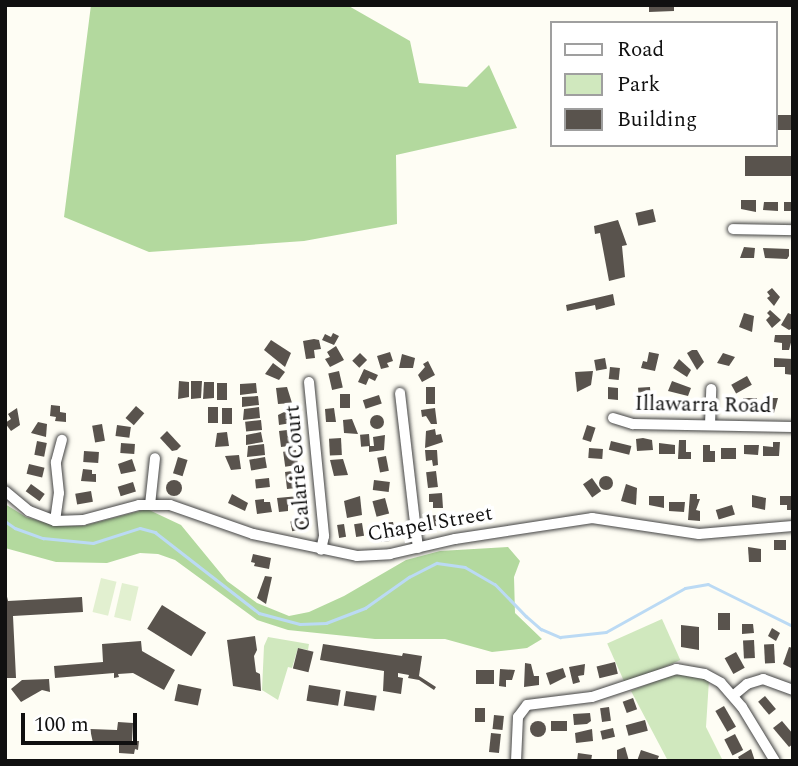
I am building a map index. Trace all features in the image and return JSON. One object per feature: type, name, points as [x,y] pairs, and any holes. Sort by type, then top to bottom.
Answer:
[{"type":"street","points":[[733,229],[793,230]]},
{"type":"street","name":"Calarie Court","points":[[309,382],[324,536],[321,550]]},
{"type":"street","points":[[710,425],[711,388]]},
{"type":"street","points":[[400,393],[418,548]]},
{"type":"street","name":"Illawarra Road","points":[[613,418],[633,424],[793,427]]},
{"type":"street","points":[[55,521],[59,493],[56,462],[62,440]]},
{"type":"street","points":[[150,505],[155,458]]},
{"type":"street","name":"Chapel Street","points":[[5,491],[29,511],[55,521],[83,520],[126,507],[150,505],[179,508],[243,531],[321,550],[370,556],[418,548],[455,538],[592,518],[699,534],[793,526]]},
{"type":"street","points":[[516,761],[518,717],[531,704],[592,697],[676,669],[713,677],[734,695],[775,761]]},
{"type":"street","points":[[734,695],[747,684],[763,679],[793,690]]},
{"type":"green space","points":[[91,5],[347,5],[410,41],[419,83],[467,87],[489,65],[517,128],[396,155],[397,224],[304,241],[149,252],[64,217]]},
{"type":"green space","points":[[5,504],[26,517],[56,526],[83,526],[147,509],[181,525],[227,581],[257,603],[289,616],[309,612],[344,596],[406,560],[440,551],[508,547],[520,561],[514,577],[515,613],[542,639],[527,648],[492,652],[445,639],[375,639],[288,630],[257,620],[175,560],[158,554],[140,553],[107,563],[56,562],[5,548]]},
{"type":"green space","points":[[101,578],[117,582],[108,616],[93,612]]},
{"type":"green space","points":[[122,583],[139,587],[131,621],[114,617]]},
{"type":"green space","points":[[662,619],[680,660],[625,685],[607,643]]},
{"type":"green space","points":[[268,637],[309,644],[308,650],[298,648],[292,668],[288,667],[278,700],[262,690],[264,646]]},
{"type":"green space","points":[[687,674],[709,680],[706,727],[723,761],[668,761],[631,691],[670,675]]},
{"type":"building","points":[[649,5],[674,5],[674,11],[649,12]]},
{"type":"building","points":[[777,115],[793,115],[793,130],[777,130]]},
{"type":"building","points":[[745,156],[793,156],[793,176],[745,176]]},
{"type":"building","points":[[741,200],[756,200],[756,212],[741,209]]},
{"type":"building","points":[[764,202],[778,202],[778,211],[763,210]]},
{"type":"building","points":[[784,202],[793,202],[793,211],[784,211]]},
{"type":"building","points":[[653,209],[656,222],[638,226],[635,213]]},
{"type":"building","points":[[618,220],[627,245],[622,246],[625,277],[609,281],[600,233],[595,234],[594,226]]},
{"type":"building","points":[[744,247],[755,248],[754,258],[740,258]]},
{"type":"building","points":[[763,248],[789,249],[789,256],[787,259],[765,258]]},
{"type":"building","points":[[772,288],[780,297],[774,306],[767,298],[770,296],[767,292]]},
{"type":"building","points":[[613,294],[615,305],[596,310],[595,305],[567,311],[566,305]]},
{"type":"building","points":[[770,310],[781,320],[772,328],[766,320],[770,316],[767,313]]},
{"type":"building","points":[[744,313],[754,316],[752,332],[739,327]]},
{"type":"building","points":[[788,313],[793,315],[793,328],[789,330],[781,325]]},
{"type":"building","points":[[333,333],[339,336],[334,345],[322,340],[325,334],[331,337]]},
{"type":"building","points":[[775,335],[793,335],[789,350],[782,350],[782,343],[774,342]]},
{"type":"building","points":[[271,340],[291,353],[285,367],[264,350]]},
{"type":"building","points":[[319,340],[321,349],[314,350],[315,358],[306,359],[303,341]]},
{"type":"building","points":[[336,346],[344,360],[330,367],[325,359],[330,357],[327,352]]},
{"type":"building","points":[[697,350],[704,362],[697,370],[687,353]]},
{"type":"building","points":[[390,352],[393,361],[387,363],[389,367],[381,369],[377,356]]},
{"type":"building","points":[[649,352],[659,354],[655,371],[641,368],[643,361],[647,362]]},
{"type":"building","points":[[360,353],[367,360],[359,368],[352,361]]},
{"type":"building","points":[[723,353],[735,357],[729,366],[717,363]]},
{"type":"building","points":[[402,354],[415,358],[413,368],[399,368]]},
{"type":"building","points":[[605,358],[607,369],[596,371],[594,360]]},
{"type":"building","points":[[774,358],[793,359],[793,375],[785,374],[785,367],[774,367]]},
{"type":"building","points":[[679,359],[691,370],[687,377],[673,368]]},
{"type":"building","points":[[428,361],[435,375],[422,382],[418,375],[425,367],[423,364]]},
{"type":"building","points":[[273,363],[285,372],[279,380],[265,374]]},
{"type":"building","points":[[610,367],[620,368],[619,380],[609,379]]},
{"type":"building","points":[[364,369],[378,375],[375,381],[369,378],[366,385],[358,382]]},
{"type":"building","points":[[339,371],[343,388],[332,390],[328,373]]},
{"type":"building","points":[[593,371],[591,385],[577,392],[575,372]]},
{"type":"building","points":[[747,376],[752,385],[736,393],[731,385]]},
{"type":"building","points":[[179,381],[189,382],[189,397],[178,399]]},
{"type":"building","points":[[191,381],[202,381],[201,398],[191,399]]},
{"type":"building","points":[[672,381],[691,388],[688,396],[668,391]]},
{"type":"building","points":[[204,382],[214,382],[214,398],[203,399]]},
{"type":"building","points":[[217,383],[227,383],[227,400],[217,400]]},
{"type":"building","points":[[256,383],[257,393],[240,395],[240,384]]},
{"type":"building","points":[[287,387],[292,403],[278,404],[276,388]]},
{"type":"building","points":[[426,387],[435,387],[435,404],[426,404]]},
{"type":"building","points":[[608,387],[618,388],[618,400],[608,399]]},
{"type":"building","points":[[650,387],[651,403],[639,404],[638,388]]},
{"type":"building","points":[[340,394],[350,394],[350,408],[340,408]]},
{"type":"building","points":[[379,395],[382,404],[366,409],[363,400]]},
{"type":"building","points":[[258,396],[259,405],[242,407],[242,397]]},
{"type":"building","points":[[743,398],[757,398],[757,411],[738,409],[738,403],[743,403]]},
{"type":"building","points":[[764,398],[778,398],[774,413],[764,413]]},
{"type":"building","points":[[674,402],[692,402],[692,411],[674,411]]},
{"type":"building","points":[[51,405],[60,406],[60,412],[66,413],[66,422],[55,421],[56,417],[50,416]]},
{"type":"building","points":[[136,406],[144,413],[134,425],[126,418]]},
{"type":"building","points":[[208,407],[218,407],[218,423],[208,423]]},
{"type":"building","points":[[259,407],[260,418],[243,420],[244,409]]},
{"type":"building","points":[[17,408],[20,425],[11,431],[5,423],[11,419],[8,414]]},
{"type":"building","points":[[222,408],[232,408],[232,424],[222,424]]},
{"type":"building","points":[[334,408],[336,422],[326,422],[325,409]]},
{"type":"building","points":[[435,408],[437,424],[431,424],[426,416],[422,417],[421,410]]},
{"type":"building","points":[[290,409],[291,415],[296,414],[297,422],[279,425],[278,415]]},
{"type":"building","points":[[377,415],[382,417],[382,427],[377,429],[372,427],[370,422],[372,417]]},
{"type":"building","points":[[352,419],[358,434],[344,433],[343,420]]},
{"type":"building","points":[[261,420],[262,430],[246,432],[245,422]]},
{"type":"building","points":[[38,422],[47,424],[46,437],[31,433]]},
{"type":"building","points":[[102,424],[105,441],[95,442],[92,426]]},
{"type":"building","points":[[117,425],[131,427],[129,438],[115,436]]},
{"type":"building","points":[[587,425],[596,428],[591,442],[582,439]]},
{"type":"building","points":[[435,429],[436,435],[441,434],[443,442],[425,448],[426,431]]},
{"type":"building","points":[[287,430],[288,437],[295,436],[296,445],[281,447],[279,431]]},
{"type":"building","points":[[167,431],[181,446],[177,450],[172,451],[160,438]]},
{"type":"building","points":[[227,432],[229,446],[215,447],[217,433]]},
{"type":"building","points":[[261,432],[263,442],[246,445],[246,435]]},
{"type":"building","points":[[369,434],[370,446],[361,447],[360,435]]},
{"type":"building","points":[[385,435],[384,450],[369,452],[369,446],[374,446],[373,437]]},
{"type":"building","points":[[341,438],[342,455],[330,456],[329,439]]},
{"type":"building","points":[[636,439],[652,440],[653,450],[637,451]]},
{"type":"building","points":[[679,440],[686,440],[686,452],[691,452],[691,459],[678,459]]},
{"type":"building","points":[[37,441],[47,443],[44,457],[34,455]]},
{"type":"building","points":[[611,441],[631,446],[629,455],[609,450]]},
{"type":"building","points":[[773,442],[780,442],[779,456],[763,456],[763,446],[773,447]]},
{"type":"building","points":[[121,443],[135,444],[134,454],[120,453]]},
{"type":"building","points":[[659,443],[675,445],[675,454],[659,454]]},
{"type":"building","points":[[264,444],[265,455],[247,457],[248,446]]},
{"type":"building","points":[[703,445],[710,445],[710,451],[715,451],[715,462],[703,462]]},
{"type":"building","points":[[744,445],[759,445],[758,455],[744,454]]},
{"type":"building","points":[[589,448],[603,449],[602,459],[588,458]]},
{"type":"building","points":[[721,448],[736,448],[736,459],[721,459]]},
{"type":"building","points":[[296,450],[298,465],[285,467],[283,452]]},
{"type":"building","points":[[425,450],[437,450],[438,465],[433,466],[432,460],[426,461]]},
{"type":"building","points":[[84,451],[99,452],[98,463],[83,462]]},
{"type":"building","points":[[239,455],[241,469],[231,470],[225,456]]},
{"type":"building","points":[[386,456],[389,471],[380,472],[377,458]]},
{"type":"building","points":[[178,457],[188,460],[183,476],[173,473]]},
{"type":"building","points":[[265,457],[267,468],[251,471],[249,460]]},
{"type":"building","points":[[132,459],[136,471],[121,474],[118,464]]},
{"type":"building","points":[[343,459],[348,475],[334,476],[330,460]]},
{"type":"building","points":[[29,464],[45,468],[42,478],[27,474]]},
{"type":"building","points":[[83,469],[92,470],[92,474],[96,474],[96,482],[81,481]]},
{"type":"building","points":[[299,470],[300,480],[295,481],[296,488],[287,489],[285,472]]},
{"type":"building","points":[[436,471],[438,487],[428,488],[426,472]]},
{"type":"building","points":[[603,476],[609,476],[613,483],[609,490],[603,490],[599,486],[599,480]]},
{"type":"building","points":[[269,478],[270,487],[256,488],[255,479]]},
{"type":"building","points":[[592,478],[601,491],[592,497],[583,484]]},
{"type":"building","points":[[174,480],[180,482],[180,494],[174,496],[168,494],[166,488],[168,482]]},
{"type":"building","points":[[374,480],[390,482],[389,492],[373,490]]},
{"type":"building","points":[[133,482],[136,492],[121,496],[118,487]]},
{"type":"building","points":[[31,484],[45,494],[39,501],[26,491]]},
{"type":"building","points":[[626,484],[637,488],[636,505],[621,501]]},
{"type":"building","points":[[91,491],[93,502],[77,505],[75,494]]},
{"type":"building","points":[[298,492],[305,492],[306,501],[288,506],[288,511],[279,512],[277,498],[299,496]]},
{"type":"building","points":[[442,493],[443,508],[433,508],[433,502],[429,502],[429,494]]},
{"type":"building","points":[[232,494],[248,503],[245,511],[228,503]]},
{"type":"building","points":[[690,494],[697,494],[697,499],[700,499],[696,510],[700,511],[700,521],[688,520]]},
{"type":"building","points":[[752,495],[766,498],[765,510],[752,507]]},
{"type":"building","points":[[360,496],[362,515],[347,518],[344,501]]},
{"type":"building","points":[[649,496],[664,496],[664,508],[649,505]]},
{"type":"building","points":[[780,496],[793,496],[793,510],[787,510],[787,505],[780,505]]},
{"type":"building","points":[[385,498],[389,513],[377,517],[372,501]]},
{"type":"building","points":[[264,499],[264,502],[270,502],[272,512],[257,514],[255,500]]},
{"type":"building","points":[[669,502],[685,502],[684,512],[669,511]]},
{"type":"building","points":[[732,505],[735,515],[719,520],[716,510]]},
{"type":"building","points":[[448,514],[449,525],[427,527],[426,516]]},
{"type":"building","points":[[308,518],[310,528],[292,531],[290,521]]},
{"type":"building","points":[[393,522],[395,532],[389,533],[390,541],[379,542],[377,523]]},
{"type":"building","points":[[362,523],[364,536],[356,537],[354,524]]},
{"type":"building","points":[[344,524],[346,537],[339,538],[337,525]]},
{"type":"building","points":[[774,540],[786,540],[786,550],[774,550]]},
{"type":"building","points":[[748,547],[761,549],[761,562],[749,562]]},
{"type":"building","points":[[253,554],[271,558],[269,569],[254,566],[255,563],[251,562]]},
{"type":"building","points":[[265,576],[272,577],[266,604],[257,598]]},
{"type":"building","points":[[5,588],[8,601],[82,597],[83,612],[13,616],[16,678],[5,678]]},
{"type":"building","points":[[162,605],[206,633],[191,656],[147,629]]},
{"type":"building","points":[[718,613],[730,613],[730,630],[718,630]]},
{"type":"building","points":[[742,624],[753,624],[754,633],[742,634]]},
{"type":"building","points":[[681,625],[699,627],[699,650],[681,647]]},
{"type":"building","points":[[772,628],[780,633],[776,641],[768,636]]},
{"type":"building","points":[[255,636],[257,650],[254,656],[256,672],[260,674],[261,691],[233,686],[227,640]]},
{"type":"building","points":[[754,640],[755,658],[744,659],[743,641]]},
{"type":"building","points":[[141,641],[142,651],[175,670],[164,690],[133,673],[118,674],[119,677],[114,678],[114,673],[55,678],[54,666],[103,662],[102,644]]},
{"type":"building","points":[[323,644],[402,656],[403,653],[422,656],[419,676],[436,687],[434,690],[419,680],[408,678],[409,675],[398,673],[398,677],[403,678],[401,694],[383,691],[384,671],[320,660]]},
{"type":"building","points":[[774,644],[775,663],[765,663],[764,645]]},
{"type":"building","points":[[789,647],[793,648],[791,668],[783,664]]},
{"type":"building","points":[[298,648],[314,652],[308,672],[293,668]]},
{"type":"building","points":[[736,652],[745,668],[733,674],[725,658]]},
{"type":"building","points":[[615,662],[618,674],[599,678],[597,667]]},
{"type":"building","points":[[525,663],[531,664],[534,676],[539,676],[539,685],[524,687]]},
{"type":"building","points":[[585,664],[584,675],[578,676],[580,682],[573,684],[569,667]]},
{"type":"building","points":[[563,668],[566,677],[550,685],[546,673]]},
{"type":"building","points":[[500,669],[515,670],[512,680],[506,680],[506,687],[499,686]]},
{"type":"building","points":[[476,670],[494,670],[494,684],[476,684]]},
{"type":"building","points":[[49,679],[50,692],[42,690],[21,702],[11,689],[22,680]]},
{"type":"building","points":[[178,684],[201,689],[198,706],[174,701]]},
{"type":"building","points":[[309,685],[341,690],[338,706],[306,701]]},
{"type":"building","points":[[346,691],[377,696],[374,711],[344,706]]},
{"type":"building","points":[[765,696],[776,709],[769,715],[758,702]]},
{"type":"building","points":[[633,698],[637,709],[627,713],[623,702]]},
{"type":"building","points":[[724,706],[736,727],[727,732],[715,711]]},
{"type":"building","points":[[609,707],[611,721],[602,722],[600,708]]},
{"type":"building","points":[[475,708],[485,708],[485,722],[475,722]]},
{"type":"building","points":[[590,713],[591,721],[587,724],[574,725],[573,714]]},
{"type":"building","points":[[494,715],[504,716],[502,730],[493,729]]},
{"type":"building","points":[[645,720],[648,731],[629,736],[626,725]]},
{"type":"building","points":[[538,721],[544,723],[544,735],[538,737],[532,735],[530,729],[532,723]]},
{"type":"building","points":[[551,721],[567,721],[567,731],[551,731]]},
{"type":"building","points":[[782,721],[793,734],[793,744],[789,747],[773,728]]},
{"type":"building","points":[[118,722],[133,723],[132,741],[139,741],[138,750],[135,749],[134,754],[119,753],[119,744],[93,743],[90,729],[117,730]]},
{"type":"building","points":[[613,728],[615,737],[602,740],[600,731]]},
{"type":"building","points":[[592,729],[593,741],[576,743],[575,733]]},
{"type":"building","points":[[491,733],[501,734],[499,753],[489,752]]},
{"type":"building","points":[[735,734],[743,750],[732,755],[724,739]]},
{"type":"building","points":[[625,747],[629,761],[617,761],[617,750]]},
{"type":"building","points":[[751,749],[755,761],[740,761],[738,757]]},
{"type":"building","points":[[641,750],[659,756],[657,761],[637,761]]},
{"type":"building","points":[[578,753],[592,755],[591,761],[577,761]]},
{"type":"waterway","points":[[5,521],[15,528],[43,538],[93,543],[140,528],[155,532],[259,613],[300,624],[326,623],[365,608],[409,577],[437,563],[465,567],[495,584],[541,629],[560,637],[606,632],[685,588],[708,584],[793,626]]}]
